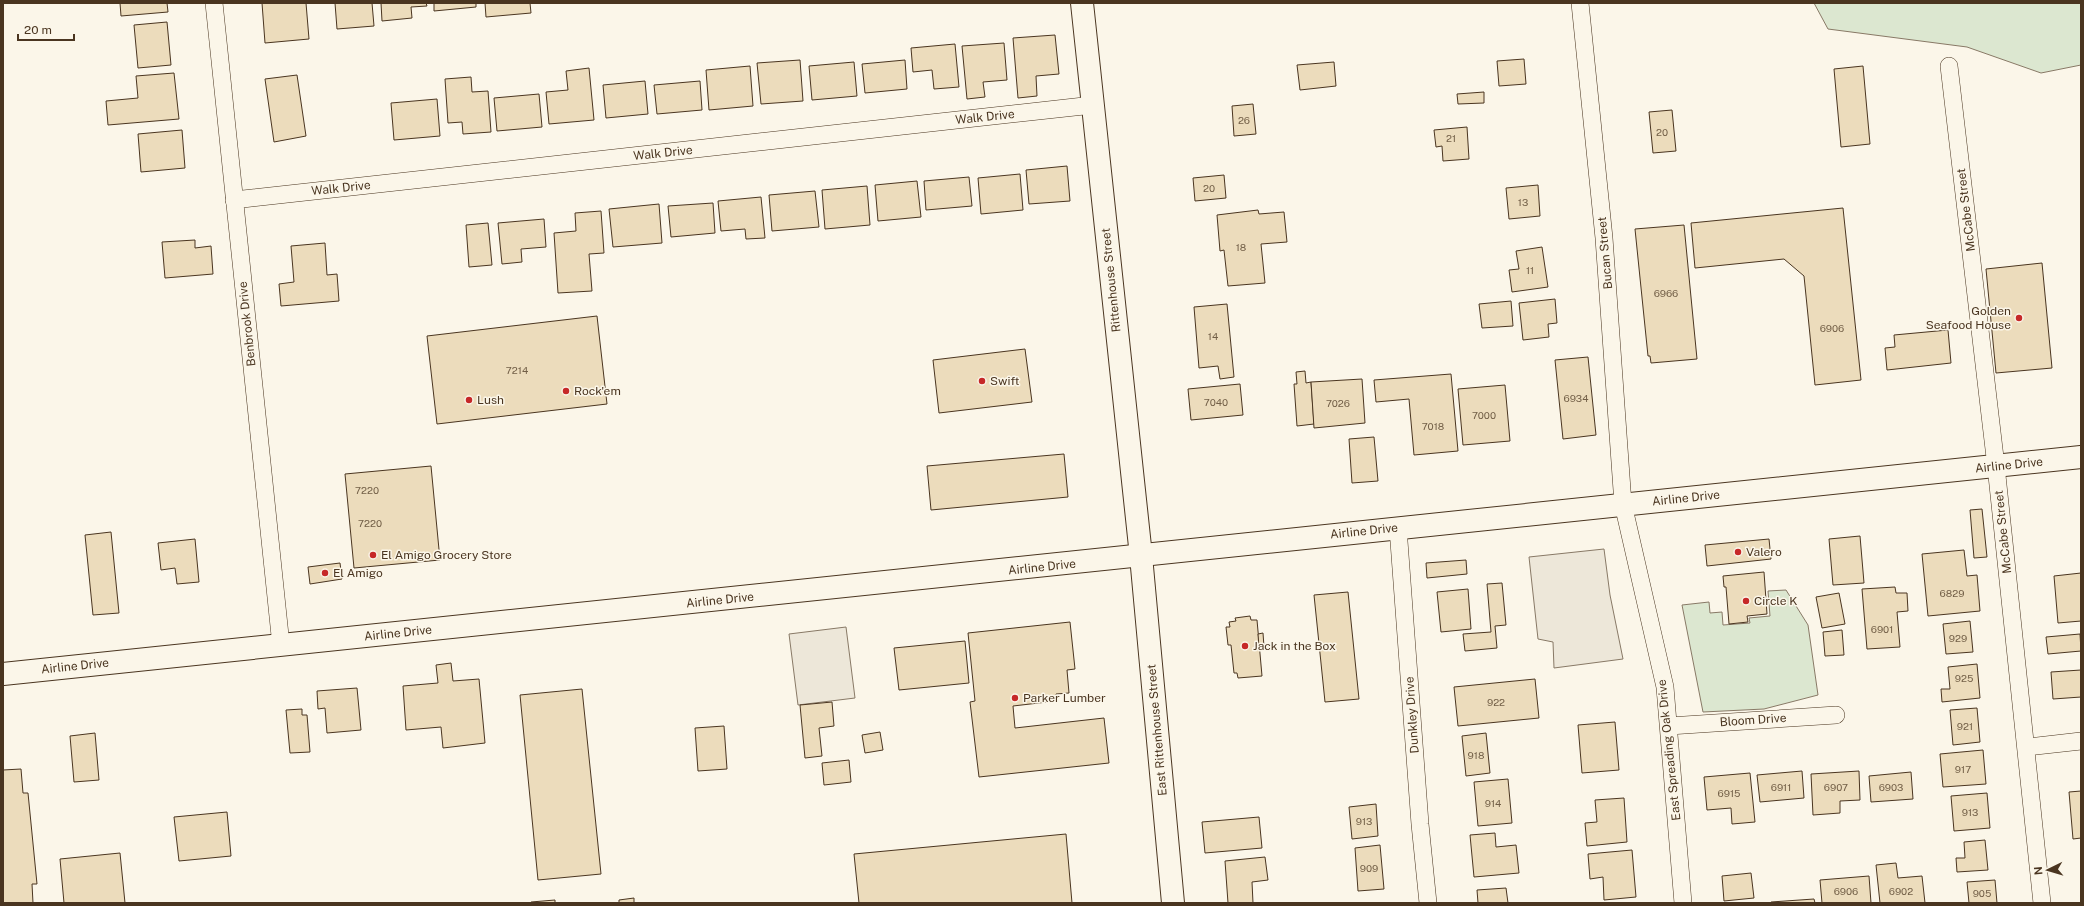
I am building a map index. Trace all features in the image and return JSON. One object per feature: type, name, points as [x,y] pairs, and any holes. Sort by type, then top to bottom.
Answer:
[{"type":"main road","name":"Rittenhouse Street","points":[[1082,3],[1141,556]]},
{"type":"main road","name":"Airline Drive","points":[[3,674],[2081,457]]},
{"type":"main road","name":"East Rittenhouse Street","points":[[1141,556],[1174,903]]},
{"type":"street","name":"Benbrook Drive","points":[[214,3],[281,645]]},
{"type":"street","name":"Bucan Street","points":[[1580,3],[1604,238],[1623,504]]},
{"type":"street","name":"McCabe Street","points":[[1949,66],[1996,466],[2042,903]]},
{"type":"street","name":"Walk Drive","points":[[234,200],[1093,105]]},
{"type":"street","name":"East Spreading Oak Drive","points":[[1623,504],[1665,688],[1683,903]]},
{"type":"street","name":"Dunkley Drive","points":[[1398,528],[1420,824],[1428,903]]},
{"type":"street","name":"Bloom Drive","points":[[1669,726],[1836,715]]},
{"type":"street","points":[[2026,747],[2081,741]]},
{"type":"green space","points":[[1814,3],[2081,3],[2081,65],[2041,73],[1967,47],[1828,29]]},
{"type":"green space","points":[[1786,590],[1808,625],[1818,695],[1764,709],[1703,712],[1682,605],[1709,602],[1710,613],[1722,612],[1723,625],[1750,623],[1749,618],[1770,616],[1768,591]]},
{"type":"shaded area","points":[[1604,549],[1610,595],[1623,659],[1554,668],[1553,642],[1538,639],[1529,557]]},
{"type":"shaded area","points":[[846,627],[855,698],[798,705],[789,634]]},
{"type":"building","points":[[120,3],[167,3],[168,12],[121,16]]},
{"type":"building","points":[[262,3],[306,3],[309,39],[265,43]]},
{"type":"building","points":[[335,3],[372,3],[374,26],[337,29]]},
{"type":"building","points":[[381,3],[426,3],[427,6],[411,7],[412,18],[382,21]]},
{"type":"building","points":[[434,3],[476,3],[476,7],[434,11]]},
{"type":"building","points":[[485,3],[530,3],[531,13],[486,17]]},
{"type":"building","points":[[167,22],[171,65],[138,68],[134,25]]},
{"type":"building","points":[[1055,35],[1059,74],[1036,76],[1037,96],[1018,98],[1013,38]]},
{"type":"building","points":[[1004,43],[1007,80],[983,82],[985,97],[967,99],[962,46]]},
{"type":"building","points":[[955,44],[959,87],[934,89],[932,70],[913,72],[911,48]]},
{"type":"building","points":[[1524,59],[1526,84],[1499,86],[1497,61]]},
{"type":"building","points":[[800,60],[803,101],[761,104],[757,63]]},
{"type":"building","points":[[905,60],[907,89],[865,93],[862,64]]},
{"type":"building","points":[[854,62],[857,96],[812,100],[809,66]]},
{"type":"building","points":[[1334,62],[1336,86],[1300,90],[1297,65]]},
{"type":"building","points":[[750,66],[753,106],[709,110],[706,70]]},
{"type":"building","points":[[1863,66],[1870,144],[1841,147],[1834,69]]},
{"type":"building","points":[[589,68],[594,120],[549,124],[546,92],[568,90],[566,71]]},
{"type":"building","points":[[174,73],[179,119],[108,125],[106,101],[138,98],[136,76]]},
{"type":"building","points":[[297,75],[306,136],[274,142],[265,79]]},
{"type":"building","points":[[471,77],[472,92],[488,91],[491,132],[463,134],[462,122],[448,123],[445,79]]},
{"type":"building","points":[[645,81],[648,114],[606,118],[603,85]]},
{"type":"building","points":[[700,81],[702,110],[657,114],[654,85]]},
{"type":"building","points":[[1484,92],[1484,103],[1458,104],[1457,94]]},
{"type":"building","points":[[539,94],[542,127],[497,131],[494,98]]},
{"type":"building","points":[[437,99],[440,136],[394,140],[391,103]]},
{"type":"building","points":[[1253,104],[1256,134],[1234,136],[1232,106]]},
{"type":"building","points":[[1672,110],[1676,151],[1653,153],[1649,112]]},
{"type":"building","points":[[1467,127],[1469,159],[1443,161],[1442,146],[1436,147],[1434,130]]},
{"type":"building","points":[[182,130],[185,168],[141,172],[138,134]]},
{"type":"building","points":[[1067,166],[1070,201],[1029,204],[1026,170]]},
{"type":"building","points":[[1020,174],[1023,210],[981,214],[978,178]]},
{"type":"building","points":[[1224,175],[1226,198],[1195,201],[1193,178]]},
{"type":"building","points":[[969,177],[972,206],[926,210],[924,181]]},
{"type":"building","points":[[917,181],[921,217],[878,221],[875,185]]},
{"type":"building","points":[[1538,185],[1540,216],[1509,219],[1506,188]]},
{"type":"building","points":[[867,186],[870,225],[825,229],[822,190]]},
{"type":"building","points":[[815,191],[819,227],[772,231],[769,195]]},
{"type":"building","points":[[761,197],[765,238],[746,239],[745,229],[721,231],[718,201]]},
{"type":"building","points":[[713,203],[715,233],[671,237],[668,206]]},
{"type":"building","points":[[659,204],[662,243],[613,247],[609,209]]},
{"type":"building","points":[[1843,208],[1861,380],[1815,385],[1804,276],[1784,259],[1695,268],[1691,223]]},
{"type":"building","points":[[1258,210],[1259,214],[1284,212],[1287,242],[1261,244],[1265,283],[1228,286],[1224,250],[1220,251],[1217,215]]},
{"type":"building","points":[[601,211],[604,253],[589,254],[592,291],[558,293],[554,233],[576,231],[575,213]]},
{"type":"building","points":[[544,219],[546,247],[521,249],[522,262],[502,264],[498,223]]},
{"type":"building","points":[[488,223],[492,265],[469,267],[466,225]]},
{"type":"building","points":[[1684,225],[1697,359],[1651,363],[1650,356],[1648,356],[1635,229]]},
{"type":"building","points":[[195,240],[195,248],[211,246],[213,274],[165,278],[162,242]]},
{"type":"building","points":[[325,243],[327,275],[337,274],[339,301],[281,306],[279,284],[294,282],[291,246]]},
{"type":"building","points":[[1542,247],[1548,287],[1512,292],[1509,270],[1519,269],[1516,251]]},
{"type":"building","name":"Golden Seafood House","points":[[2042,263],[2052,368],[1996,373],[1986,269]]},
{"type":"building","points":[[1555,299],[1557,323],[1548,324],[1549,337],[1523,340],[1519,303]]},
{"type":"building","points":[[1511,301],[1513,326],[1482,328],[1479,304]]},
{"type":"building","points":[[1227,304],[1234,377],[1220,379],[1218,366],[1199,368],[1194,307]]},
{"type":"building","points":[[597,316],[607,404],[437,424],[427,336]]},
{"type":"building","points":[[1948,330],[1951,363],[1887,370],[1885,348],[1895,347],[1894,335]]},
{"type":"building","name":"Swift","points":[[1025,349],[1032,402],[939,413],[933,360]]},
{"type":"building","points":[[1588,357],[1596,435],[1563,439],[1555,360]]},
{"type":"building","points":[[1305,371],[1306,383],[1311,382],[1314,424],[1297,426],[1294,384],[1297,384],[1296,372]]},
{"type":"building","points":[[1451,374],[1458,451],[1414,455],[1409,399],[1376,402],[1374,380]]},
{"type":"building","points":[[1362,379],[1365,423],[1314,428],[1311,382]]},
{"type":"building","points":[[1240,384],[1243,415],[1191,420],[1188,389]]},
{"type":"building","points":[[1505,385],[1510,441],[1463,445],[1458,389]]},
{"type":"building","points":[[1374,437],[1378,481],[1352,483],[1349,439]]},
{"type":"building","points":[[1064,454],[1068,497],[931,510],[927,466]]},
{"type":"building","points":[[431,466],[440,560],[354,568],[345,474]]},
{"type":"building","points":[[1982,509],[1987,557],[1974,558],[1970,510]]},
{"type":"building","points":[[111,532],[119,613],[93,615],[85,535]]},
{"type":"building","points":[[1860,536],[1864,583],[1833,585],[1829,539]]},
{"type":"building","points":[[195,539],[199,582],[177,584],[175,568],[161,570],[158,543]]},
{"type":"building","name":"Valero","points":[[1769,539],[1771,559],[1707,566],[1705,545]]},
{"type":"building","points":[[1964,550],[1967,576],[1977,575],[1980,611],[1928,616],[1922,554]]},
{"type":"building","points":[[1466,560],[1467,574],[1427,578],[1426,563]]},
{"type":"building","name":"El Amigo","points":[[340,563],[342,579],[310,584],[308,567]]},
{"type":"building","name":"Circle K","points":[[1764,572],[1767,614],[1747,616],[1748,622],[1729,624],[1726,587],[1724,587],[1723,576]]},
{"type":"building","points":[[2081,573],[2081,621],[2058,623],[2054,576]]},
{"type":"building","points":[[1502,583],[1506,625],[1495,626],[1497,648],[1465,651],[1463,634],[1491,632],[1487,584]]},
{"type":"building","points":[[1895,587],[1896,593],[1907,593],[1908,611],[1897,612],[1900,647],[1867,649],[1862,589]]},
{"type":"building","points":[[1468,589],[1471,629],[1441,632],[1437,592]]},
{"type":"building","points":[[1348,592],[1359,699],[1325,702],[1314,595]]},
{"type":"building","points":[[1839,593],[1845,624],[1822,628],[1816,597]]},
{"type":"building","name":"Jack in the Box","points":[[1250,616],[1251,620],[1257,620],[1262,676],[1238,678],[1237,673],[1234,673],[1231,645],[1228,645],[1226,627],[1230,627],[1229,622],[1236,621],[1235,618]]},
{"type":"building","points":[[1970,621],[1973,652],[1946,654],[1943,624]]},
{"type":"building","name":"Parker Lumber","points":[[1070,622],[1075,669],[1067,670],[1069,693],[1056,694],[1056,701],[1013,706],[1015,728],[1104,718],[1109,763],[979,777],[970,702],[975,701],[968,633]]},
{"type":"building","points":[[1842,630],[1844,655],[1825,656],[1823,632]]},
{"type":"building","points":[[1263,633],[1264,647],[1259,648],[1258,634]]},
{"type":"building","points":[[2080,634],[2081,651],[2048,654],[2046,637]]},
{"type":"building","points":[[965,641],[969,683],[899,690],[894,648]]},
{"type":"building","points":[[451,663],[453,681],[479,679],[485,743],[443,748],[441,727],[406,730],[403,686],[438,683],[436,665]]},
{"type":"building","points":[[1977,664],[1980,698],[1942,702],[1941,689],[1950,689],[1948,667]]},
{"type":"building","points":[[2081,670],[2081,697],[2053,699],[2051,672]]},
{"type":"building","points":[[1535,679],[1539,718],[1458,726],[1454,687]]},
{"type":"building","points":[[357,688],[361,730],[327,733],[325,708],[318,709],[317,691]]},
{"type":"building","points":[[582,689],[601,874],[538,880],[520,695]]},
{"type":"building","points":[[832,702],[834,726],[819,728],[822,756],[805,758],[800,705]]},
{"type":"building","points":[[1977,708],[1980,742],[1953,745],[1950,710]]},
{"type":"building","points":[[302,709],[302,715],[307,715],[310,752],[290,753],[286,710]]},
{"type":"building","points":[[1615,722],[1619,770],[1582,773],[1578,725]]},
{"type":"building","points":[[724,726],[727,769],[698,771],[695,728]]},
{"type":"building","points":[[880,732],[883,750],[865,753],[862,735]]},
{"type":"building","points":[[95,733],[99,780],[74,782],[70,736]]},
{"type":"building","points":[[1486,733],[1490,773],[1466,776],[1462,736]]},
{"type":"building","points":[[1983,750],[1986,784],[1943,787],[1940,754]]},
{"type":"building","points":[[849,760],[851,782],[824,785],[822,763]]},
{"type":"building","points":[[21,769],[23,793],[28,793],[37,884],[32,884],[33,903],[3,903],[3,770]]},
{"type":"building","points":[[1802,771],[1804,798],[1760,802],[1757,775]]},
{"type":"building","points":[[1859,771],[1860,800],[1840,801],[1840,813],[1813,815],[1811,774]]},
{"type":"building","points":[[1911,772],[1913,799],[1871,802],[1869,776]]},
{"type":"building","points":[[1750,773],[1755,822],[1732,824],[1731,808],[1707,810],[1704,777]]},
{"type":"building","points":[[1508,779],[1512,823],[1478,826],[1474,782]]},
{"type":"building","points":[[2081,791],[2081,838],[2073,839],[2069,792]]},
{"type":"building","points":[[1987,793],[1990,828],[1954,831],[1951,796]]},
{"type":"building","points":[[1624,798],[1627,842],[1587,846],[1585,823],[1597,822],[1595,800]]},
{"type":"building","points":[[1376,804],[1378,836],[1352,839],[1349,807]]},
{"type":"building","points":[[227,812],[231,856],[179,861],[174,817]]},
{"type":"building","points":[[1259,817],[1262,848],[1205,853],[1202,822]]},
{"type":"building","points":[[1495,833],[1496,847],[1516,845],[1519,873],[1474,877],[1470,835]]},
{"type":"building","points":[[1066,834],[1072,903],[859,903],[854,854]]},
{"type":"building","points":[[1985,840],[1988,870],[1957,872],[1956,858],[1965,858],[1964,842]]},
{"type":"building","points":[[1380,845],[1384,889],[1358,891],[1355,848]]},
{"type":"building","points":[[1632,850],[1636,897],[1604,900],[1603,877],[1590,879],[1588,854]]},
{"type":"building","points":[[120,853],[125,903],[64,903],[60,859]]},
{"type":"building","points":[[1265,857],[1268,880],[1252,882],[1253,903],[1228,903],[1225,861]]},
{"type":"building","points":[[1896,863],[1898,878],[1922,876],[1925,903],[1880,903],[1876,865]]},
{"type":"building","points":[[1751,873],[1754,898],[1724,901],[1722,876]]},
{"type":"building","points":[[1869,876],[1871,903],[1822,903],[1820,880]]},
{"type":"building","points":[[1995,880],[1997,903],[1969,903],[1967,882]]},
{"type":"building","points":[[1506,888],[1508,903],[1478,903],[1477,890]]},
{"type":"building","points":[[634,898],[634,903],[619,903],[619,900]]},
{"type":"building","points":[[1814,899],[1815,903],[1771,903],[1771,902]]},
{"type":"building","points":[[555,900],[555,903],[531,903],[531,902]]},
{"type":"place","name":"Golden Seafood House","points":[[2019,318]]},
{"type":"place","name":"Swift","points":[[982,381]]},
{"type":"place","name":"Rock'em","points":[[566,391]]},
{"type":"place","name":"Lush","points":[[469,400]]},
{"type":"place","name":"Valero","points":[[1738,552]]},
{"type":"place","name":"El Amigo Grocery Store","points":[[373,555]]},
{"type":"place","name":"El Amigo","points":[[325,573]]},
{"type":"place","name":"Circle K","points":[[1746,601]]},
{"type":"place","name":"Jack in the Box","points":[[1245,646]]},
{"type":"place","name":"Parker Lumber","points":[[1015,698]]}]
